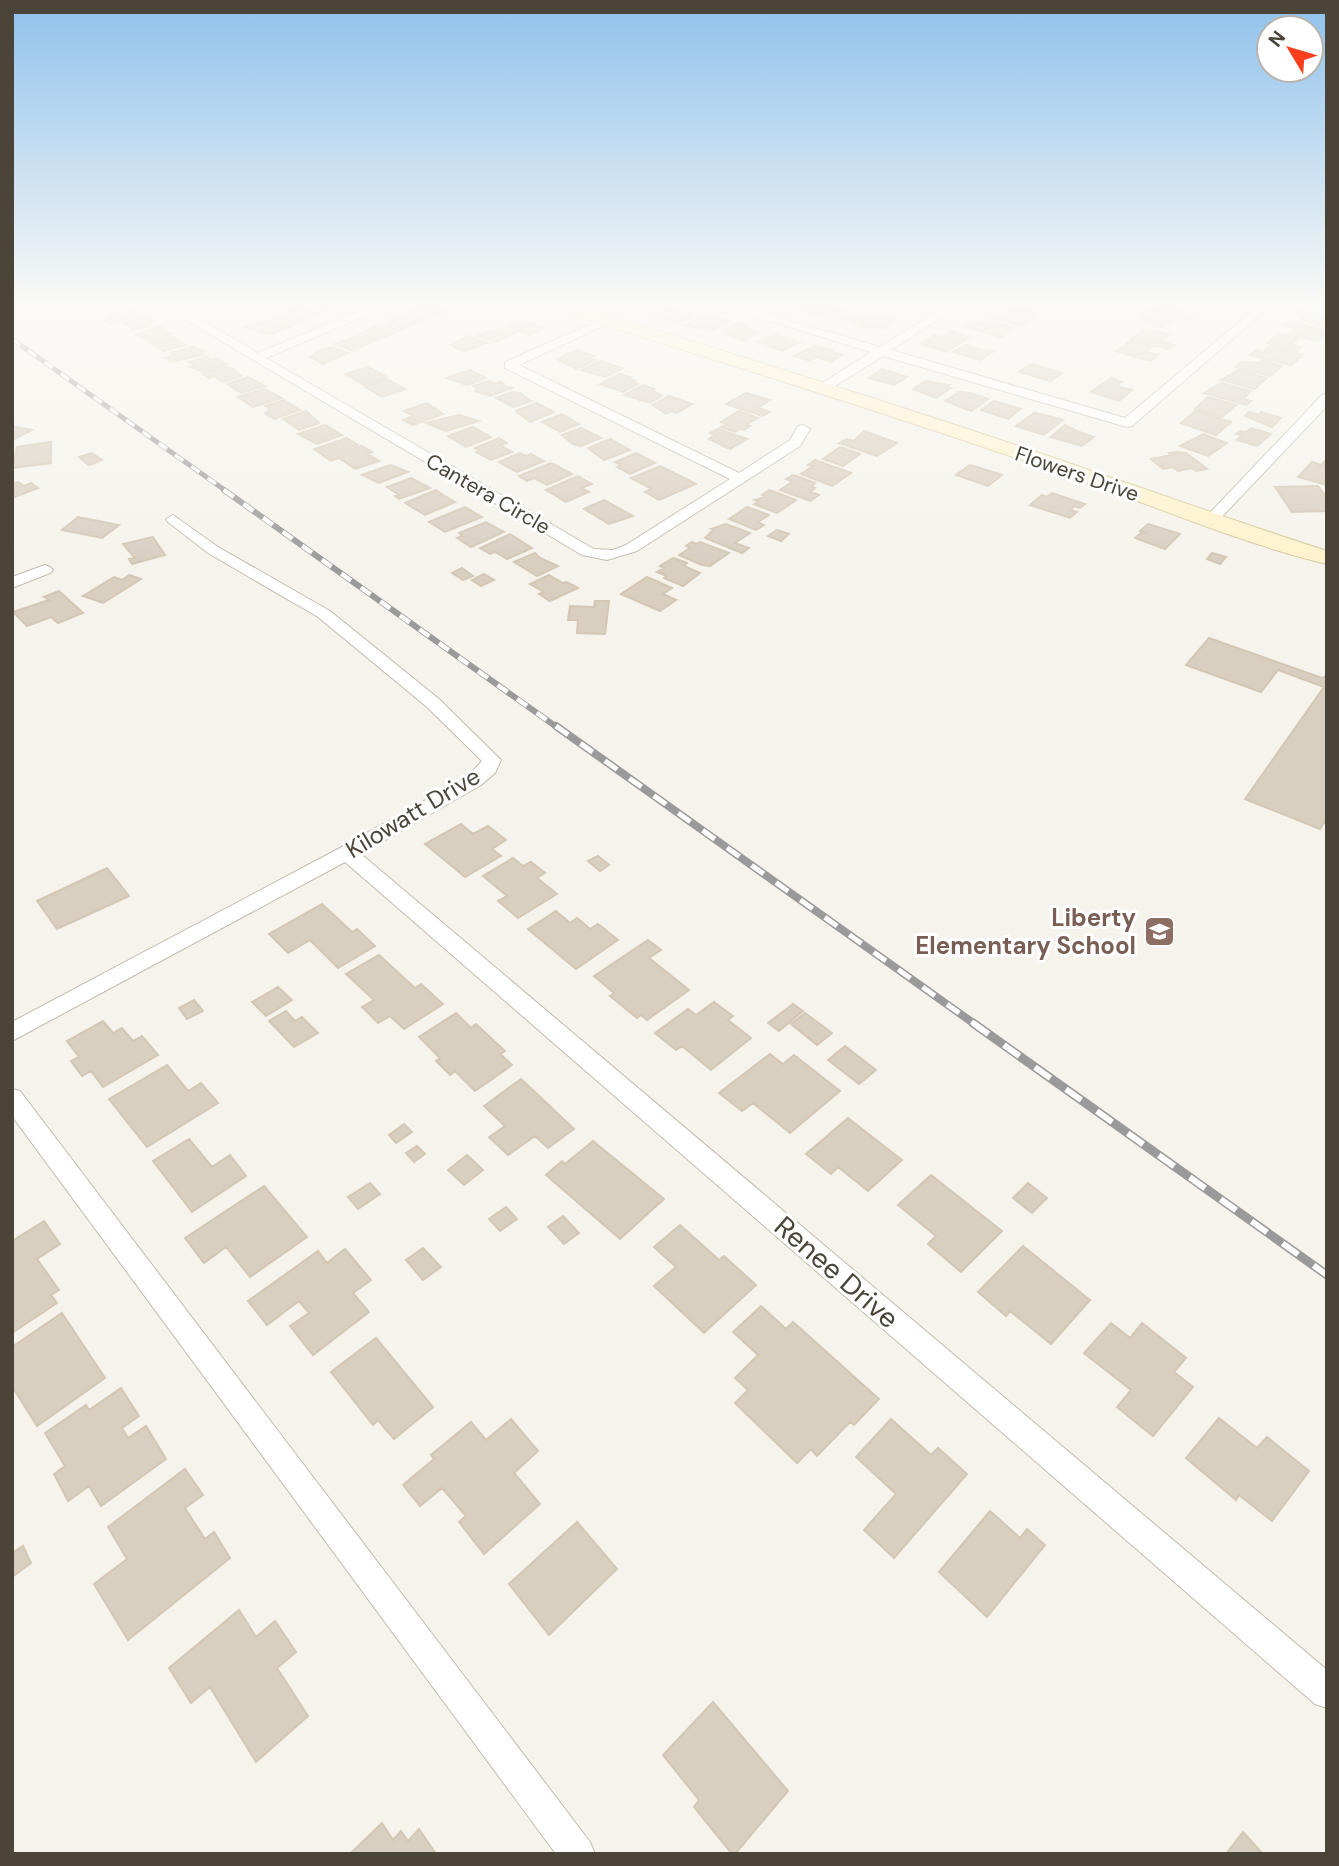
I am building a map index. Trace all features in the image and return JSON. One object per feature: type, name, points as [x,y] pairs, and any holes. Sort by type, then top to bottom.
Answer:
[{"type":"street","name":"Cantera Circle","points":[[308,389],[575,545],[598,555],[611,556],[624,552],[795,443],[803,429]]},
{"type":"street","points":[[558,389],[739,478]]},
{"type":"street","name":"Flowers Drive","points":[[825,389],[1079,473],[1210,521],[1327,558]]},
{"type":"street","points":[[1013,389],[1127,423],[1167,389]]},
{"type":"street","points":[[1210,521],[1327,398]]},
{"type":"street","name":"Kilowatt Drive","points":[[12,1032],[347,853],[474,781],[488,769],[492,760],[433,703],[324,614],[213,550],[173,519]]},
{"type":"street","points":[[12,583],[45,570]]},
{"type":"street","name":"Renee Drive","points":[[347,853],[1327,1692]]},
{"type":"street","points":[[12,1097],[578,1854]]},
{"type":"building","points":[[235,389],[254,389],[241,393]]},
{"type":"building","points":[[264,389],[282,398],[253,407],[238,397]]},
{"type":"building","points":[[369,389],[405,389],[382,397]]},
{"type":"building","points":[[478,389],[509,389],[490,396],[475,391]]},
{"type":"building","points":[[635,389],[654,389],[651,390],[662,396],[650,403],[624,395]]},
{"type":"building","points":[[913,389],[949,389],[936,398]]},
{"type":"building","points":[[1095,389],[1132,390],[1119,401],[1091,392]]},
{"type":"building","points":[[1211,389],[1244,389],[1251,391],[1243,399],[1251,401],[1246,405],[1204,393]]},
{"type":"building","points":[[512,392],[520,393],[531,401],[513,407],[496,398]]},
{"type":"building","points":[[959,392],[988,399],[971,411],[945,401]]},
{"type":"building","points":[[746,393],[770,400],[758,408],[770,412],[762,416],[726,404]]},
{"type":"building","points":[[669,396],[692,404],[677,413],[671,411],[666,414],[653,405]]},
{"type":"building","points":[[1208,397],[1236,405],[1222,417],[1195,409]]},
{"type":"building","points":[[284,400],[300,410],[274,419],[265,413],[271,410],[265,406]]},
{"type":"building","points":[[994,401],[1021,409],[1008,419],[981,410]]},
{"type":"building","points":[[427,403],[443,414],[413,425],[403,420],[413,416],[404,411]]},
{"type":"building","points":[[536,403],[554,412],[530,422],[516,411]]},
{"type":"building","points":[[306,411],[319,423],[299,430],[283,419]]},
{"type":"building","points":[[739,411],[758,418],[746,425],[750,426],[744,430],[740,428],[735,432],[721,427],[727,424],[721,422]]},
{"type":"building","points":[[1195,411],[1231,422],[1216,435],[1181,423]]},
{"type":"building","points":[[1249,412],[1259,415],[1261,412],[1281,418],[1272,427],[1245,416]]},
{"type":"building","points":[[1034,413],[1063,420],[1044,435],[1016,426]]},
{"type":"building","points":[[562,414],[579,424],[560,432],[542,422]]},
{"type":"building","points":[[459,415],[479,421],[446,431],[426,423]]},
{"type":"building","points":[[325,425],[342,435],[317,444],[298,434]]},
{"type":"building","points":[[1065,425],[1094,437],[1082,446],[1051,437]]},
{"type":"building","points":[[473,427],[491,437],[466,447],[448,436]]},
{"type":"building","points":[[12,428],[32,430],[12,440]]},
{"type":"building","points":[[581,428],[601,438],[581,446],[573,444],[562,435]]},
{"type":"building","points":[[1251,428],[1271,434],[1257,446],[1237,440],[1242,435],[1236,434]]},
{"type":"building","points":[[718,429],[747,439],[730,449],[709,439],[715,435],[710,433]]},
{"type":"building","points":[[864,431],[897,443],[877,456],[839,443],[847,439],[854,441]]},
{"type":"building","points":[[1203,434],[1227,443],[1208,456],[1180,446]]},
{"type":"building","points":[[347,438],[358,445],[354,446],[357,448],[362,446],[372,452],[368,454],[379,461],[355,469],[339,458],[331,461],[314,449]]},
{"type":"building","points":[[499,438],[507,443],[500,445],[512,452],[491,460],[476,452],[479,450],[475,448]]},
{"type":"building","points":[[610,439],[630,450],[604,460],[588,448]]},
{"type":"building","points":[[51,442],[51,463],[12,468],[17,447]]},
{"type":"building","points":[[840,447],[860,454],[843,466],[823,459]]},
{"type":"building","points":[[1177,452],[1186,453],[1207,469],[1163,469],[1151,459]]},
{"type":"building","points":[[92,453],[102,460],[89,465],[79,457]]},
{"type":"building","points":[[520,453],[526,456],[531,454],[544,461],[517,472],[499,462]]},
{"type":"building","points":[[636,453],[655,463],[630,474],[617,467],[621,465],[615,462]]},
{"type":"building","points":[[815,460],[851,473],[832,486],[801,474],[813,466],[808,465]]},
{"type":"building","points":[[1325,461],[1327,485],[1298,477],[1312,462],[1321,465]]},
{"type":"building","points":[[551,463],[572,474],[547,485],[534,478],[527,481],[519,476]]},
{"type":"building","points":[[390,465],[408,472],[379,483],[362,475]]},
{"type":"building","points":[[970,465],[1002,475],[988,486],[956,475]]},
{"type":"building","points":[[660,466],[696,484],[659,500],[645,492],[652,489],[631,478]]},
{"type":"building","points":[[793,475],[815,483],[811,487],[815,488],[810,492],[819,495],[810,501],[780,490],[792,482],[786,479]]},
{"type":"building","points":[[578,476],[592,484],[581,488],[589,492],[566,502],[546,490]]},
{"type":"building","points":[[411,478],[430,488],[399,499],[395,496],[399,495],[387,487]]},
{"type":"building","points":[[18,482],[24,486],[31,483],[38,488],[12,498],[12,484]]},
{"type":"building","points":[[1318,486],[1327,498],[1327,511],[1292,512],[1275,487]]},
{"type":"building","points":[[436,490],[443,495],[440,496],[455,502],[425,515],[405,503]]},
{"type":"building","points":[[769,490],[796,500],[777,513],[754,504],[759,501],[755,500],[765,496],[762,495]]},
{"type":"building","points":[[1052,493],[1085,504],[1080,508],[1074,506],[1071,510],[1077,512],[1070,518],[1030,505],[1042,495],[1047,497]]},
{"type":"building","points":[[604,500],[633,516],[609,524],[584,509]]},
{"type":"building","points":[[465,507],[482,517],[445,532],[429,522]]},
{"type":"building","points":[[747,507],[769,515],[758,522],[764,525],[756,530],[729,519]]},
{"type":"building","points":[[78,517],[119,525],[102,538],[62,530]]},
{"type":"building","points":[[486,522],[504,532],[471,547],[457,538],[462,536],[459,533]]},
{"type":"building","points":[[726,524],[750,533],[735,543],[749,548],[742,553],[705,538],[713,530],[711,529]]},
{"type":"building","points":[[1148,524],[1180,534],[1165,549],[1135,538],[1141,533],[1147,533],[1140,531]]},
{"type":"building","points":[[777,530],[789,534],[781,541],[768,536]]},
{"type":"building","points":[[510,534],[532,548],[507,559],[480,548]]},
{"type":"building","points":[[153,537],[165,555],[132,564],[129,559],[135,558],[123,544]]},
{"type":"building","points":[[692,542],[700,542],[729,553],[710,566],[702,565],[679,555],[690,548],[686,546]]},
{"type":"building","points":[[535,553],[558,566],[537,576],[514,562]]},
{"type":"building","points":[[1212,553],[1226,557],[1220,564],[1207,559]]},
{"type":"building","points":[[673,558],[687,563],[684,566],[700,573],[683,586],[664,578],[667,576],[657,572],[664,568],[660,566]]},
{"type":"building","points":[[462,568],[473,576],[463,580],[452,573]]},
{"type":"building","points":[[484,574],[494,580],[481,586],[472,580]]},
{"type":"building","points":[[129,575],[141,579],[103,603],[83,596],[114,577],[122,580]]},
{"type":"building","points":[[549,575],[578,588],[550,601],[539,594],[544,592],[530,584]]},
{"type":"building","points":[[647,577],[672,588],[663,594],[676,600],[660,611],[621,594]]},
{"type":"building","points":[[59,591],[83,613],[58,623],[51,617],[27,626],[13,612],[49,600],[44,597]]},
{"type":"building","points":[[595,601],[609,601],[605,634],[577,633],[578,620],[568,620],[570,606],[594,607]]},
{"type":"building","points":[[1209,638],[1322,678],[1327,676],[1327,818],[1320,829],[1245,799],[1324,687],[1278,670],[1261,692],[1186,665]]},
{"type":"building","points":[[461,824],[473,834],[488,826],[506,840],[492,849],[501,856],[465,877],[425,844]]},
{"type":"building","points":[[598,856],[609,865],[600,871],[588,861]]},
{"type":"building","points":[[513,858],[523,866],[531,862],[545,873],[537,878],[557,894],[518,918],[498,901],[507,896],[483,876]]},
{"type":"building","points":[[107,868],[129,896],[57,929],[37,901]]},
{"type":"building","points":[[322,904],[352,932],[357,929],[375,946],[338,968],[310,940],[288,953],[269,934]]},
{"type":"building","points":[[556,911],[570,923],[577,918],[590,929],[598,924],[618,940],[576,969],[528,929]]},
{"type":"building","points":[[648,940],[661,950],[649,958],[689,990],[647,1020],[641,1015],[637,1018],[610,996],[614,993],[594,976]]},
{"type":"building","points":[[379,955],[415,988],[421,984],[443,1004],[404,1029],[390,1016],[378,1023],[362,1007],[374,1000],[346,974]]},
{"type":"building","points":[[278,987],[292,1000],[266,1016],[252,1002]]},
{"type":"building","points":[[194,1000],[203,1011],[187,1019],[179,1008]]},
{"type":"building","points":[[714,1002],[733,1016],[728,1020],[751,1038],[711,1070],[682,1046],[676,1050],[655,1033],[688,1009],[696,1015]]},
{"type":"building","points":[[793,1004],[803,1011],[779,1031],[768,1023]]},
{"type":"building","points":[[286,1011],[295,1021],[302,1017],[318,1033],[294,1047],[269,1021]]},
{"type":"building","points":[[456,1013],[471,1028],[476,1024],[505,1051],[500,1054],[512,1065],[475,1091],[455,1071],[450,1075],[436,1061],[440,1058],[419,1037]]},
{"type":"building","points":[[805,1013],[832,1033],[817,1045],[791,1024]]},
{"type":"building","points":[[103,1021],[113,1033],[122,1028],[133,1041],[142,1036],[158,1055],[103,1087],[91,1071],[82,1076],[71,1061],[79,1057],[67,1041]]},
{"type":"building","points":[[845,1046],[876,1070],[859,1084],[828,1060]]},
{"type":"building","points":[[770,1054],[783,1064],[794,1055],[840,1091],[790,1133],[753,1103],[742,1111],[719,1093]]},
{"type":"building","points":[[167,1065],[188,1091],[201,1083],[218,1103],[147,1147],[109,1099]]},
{"type":"building","points":[[521,1079],[574,1129],[548,1148],[535,1136],[508,1155],[489,1137],[505,1126],[484,1106]]},
{"type":"building","points":[[848,1118],[902,1160],[868,1191],[838,1167],[831,1174],[806,1154]]},
{"type":"building","points":[[404,1124],[412,1132],[396,1143],[389,1135]]},
{"type":"building","points":[[189,1139],[212,1167],[230,1155],[246,1176],[192,1212],[153,1161]]},
{"type":"building","points":[[593,1141],[664,1199],[620,1239],[546,1175],[562,1161],[565,1164]]},
{"type":"building","points":[[417,1146],[425,1154],[414,1162],[406,1153]]},
{"type":"building","points":[[467,1155],[483,1170],[464,1185],[448,1170]]},
{"type":"building","points":[[931,1175],[1002,1231],[961,1272],[928,1244],[936,1236],[898,1205]]},
{"type":"building","points":[[370,1183],[380,1194],[358,1209],[348,1197]]},
{"type":"building","points":[[1028,1183],[1047,1198],[1032,1213],[1013,1198]]},
{"type":"building","points":[[264,1186],[307,1237],[250,1277],[226,1247],[204,1263],[185,1238]]},
{"type":"building","points":[[506,1207],[517,1219],[500,1231],[489,1219]]},
{"type":"building","points":[[563,1216],[579,1233],[564,1244],[548,1227]]},
{"type":"building","points":[[44,1221],[60,1244],[37,1259],[59,1290],[51,1295],[57,1303],[12,1333],[12,1241]]},
{"type":"building","points":[[680,1225],[719,1260],[724,1256],[756,1285],[704,1333],[654,1286],[676,1267],[654,1247]]},
{"type":"building","points":[[1023,1246],[1090,1300],[1051,1344],[1010,1311],[1006,1316],[978,1292]]},
{"type":"building","points":[[423,1248],[441,1267],[423,1280],[406,1260]]},
{"type":"building","points":[[345,1249],[371,1280],[353,1293],[369,1312],[313,1355],[290,1326],[309,1313],[299,1301],[267,1325],[248,1301],[318,1251],[327,1263]]},
{"type":"building","points":[[761,1306],[786,1329],[793,1322],[879,1399],[854,1425],[850,1422],[817,1456],[811,1449],[797,1463],[735,1403],[748,1390],[735,1378],[758,1355],[733,1332]]},
{"type":"building","points":[[62,1313],[105,1378],[37,1426],[12,1386],[12,1347]]},
{"type":"building","points":[[1111,1323],[1130,1338],[1142,1323],[1186,1358],[1174,1372],[1193,1387],[1153,1436],[1117,1407],[1131,1390],[1084,1353]]},
{"type":"building","points":[[376,1338],[433,1407],[394,1439],[378,1420],[373,1425],[331,1372]]},
{"type":"building","points":[[121,1388],[139,1416],[122,1428],[128,1438],[146,1426],[166,1459],[101,1506],[89,1486],[68,1501],[54,1474],[65,1466],[45,1433],[86,1405],[89,1410]]},
{"type":"building","points":[[1219,1418],[1257,1448],[1267,1437],[1309,1471],[1272,1521],[1239,1495],[1236,1500],[1186,1458]]},
{"type":"building","points":[[511,1419],[538,1451],[514,1473],[540,1504],[484,1554],[459,1522],[466,1516],[442,1488],[420,1506],[403,1485],[434,1459],[431,1455],[471,1422],[486,1440]]},
{"type":"building","points":[[891,1419],[931,1455],[938,1448],[967,1474],[894,1558],[864,1530],[896,1494],[856,1457]]},
{"type":"building","points":[[185,1469],[203,1495],[185,1508],[205,1539],[214,1532],[230,1558],[128,1640],[94,1584],[127,1559],[108,1527]]},
{"type":"building","points":[[990,1511],[1020,1538],[1027,1529],[1045,1545],[987,1617],[939,1572]]},
{"type":"building","points":[[577,1522],[617,1569],[549,1635],[509,1584]]},
{"type":"building","points":[[23,1546],[31,1563],[12,1577],[12,1553]]},
{"type":"building","points":[[239,1610],[256,1637],[275,1621],[296,1652],[277,1668],[308,1716],[256,1762],[210,1687],[191,1703],[169,1668]]},
{"type":"building","points":[[713,1702],[788,1791],[735,1854],[732,1854],[694,1807],[699,1800],[663,1755]]},
{"type":"building","points":[[382,1823],[393,1840],[401,1831],[408,1841],[419,1829],[436,1854],[350,1854]]},
{"type":"building","points":[[1243,1832],[1263,1854],[1226,1854]]},
{"type":"railway","points":[[83,389],[226,491]]},
{"type":"railway","points":[[224,490],[558,728]]},
{"type":"railway","points":[[556,726],[976,1025]]},
{"type":"railway","points":[[973,1023],[1327,1275]]},
{"type":"place","name":"Liberty Elementary School","points":[[1159,932]]}]
